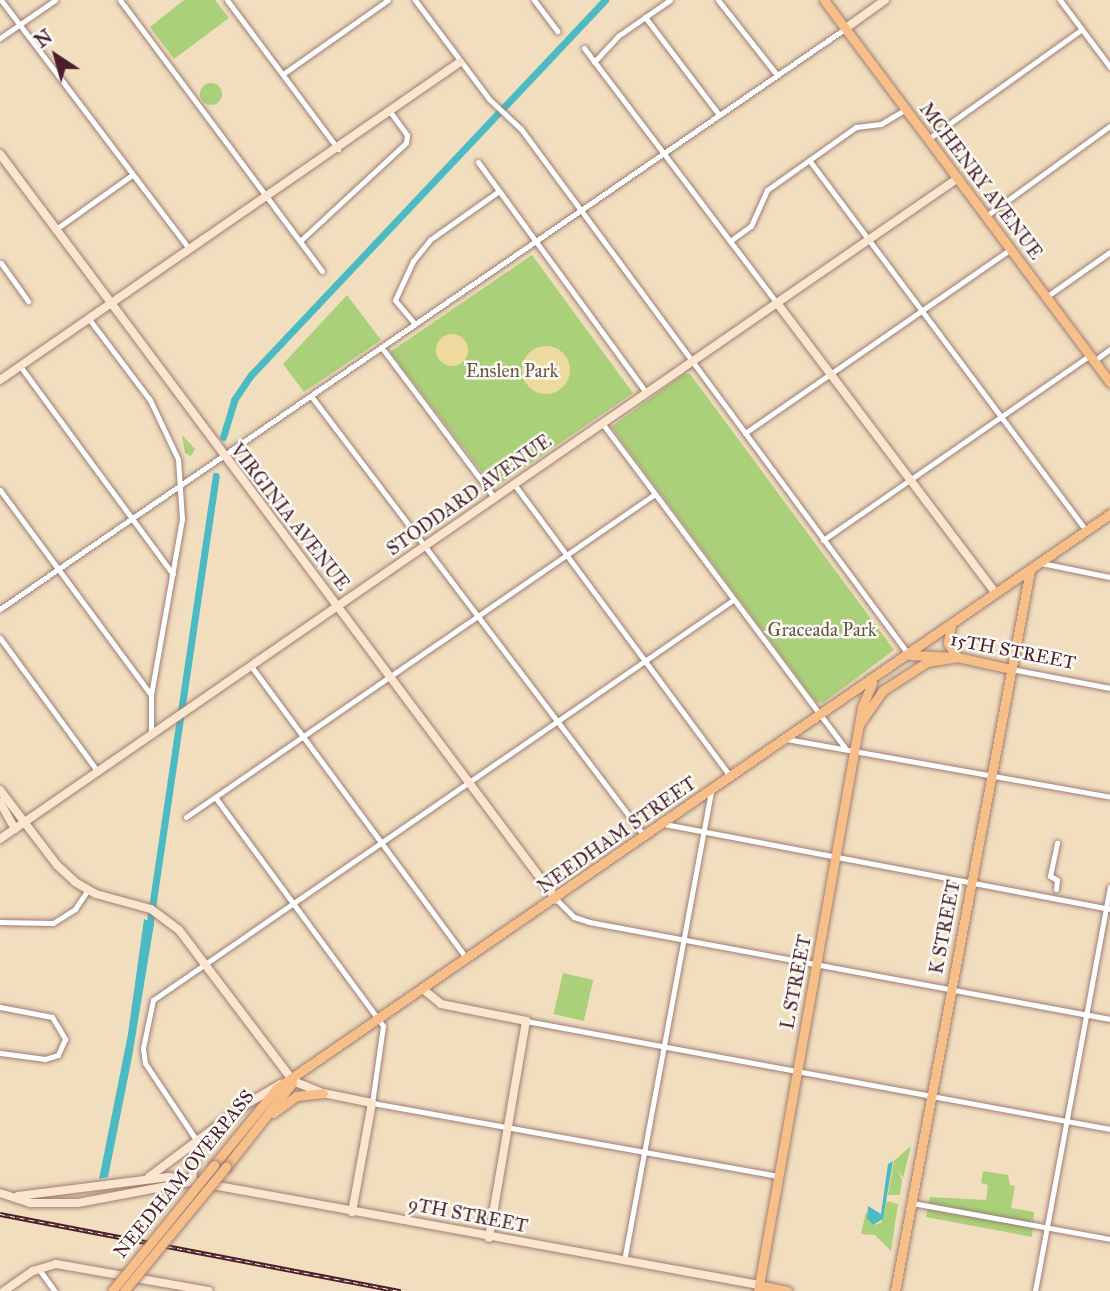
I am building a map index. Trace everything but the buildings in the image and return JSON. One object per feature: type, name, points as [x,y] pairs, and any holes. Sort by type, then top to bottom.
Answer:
[{"type":"main road","name":"MCHENRY AVENUE","points":[[824,0],[1110,383]]},
{"type":"main road","name":"NEEDHAM STREET","points":[[290,1082],[873,681],[1110,514]]},
{"type":"main road","name":"K STREET","points":[[895,1291],[1030,570]]},
{"type":"main road","points":[[860,724],[883,691],[927,662],[957,657],[948,643],[951,625]]},
{"type":"main road","name":"15TH STREET","points":[[909,655],[957,657],[1011,669]]},
{"type":"main road","name":"L STREET","points":[[758,1288],[860,724],[873,681]]},
{"type":"main road","name":"NEEDHAM OVERPASS","points":[[124,1291],[226,1167],[290,1082]]},
{"type":"main road","name":"NEEDHAM OVERPASS","points":[[112,1291],[261,1103],[290,1082]]},
{"type":"main road","points":[[245,1142],[292,1098],[323,1093]]},
{"type":"main road","name":"9TH STREET","points":[[758,1288],[788,1291]]},
{"type":"street","points":[[1,0],[189,250]]},
{"type":"street","points":[[0,38],[55,0]]},
{"type":"street","points":[[120,0],[322,271]]},
{"type":"street","points":[[228,0],[338,149]]},
{"type":"street","points":[[282,74],[388,0]]},
{"type":"street","points":[[415,0],[496,106],[521,129],[909,655]]},
{"type":"street","points":[[534,0],[557,31]]},
{"type":"street","points":[[594,62],[618,36],[670,0]]},
{"type":"street","points":[[718,0],[776,75]]},
{"type":"street","points":[[0,609],[885,0]]},
{"type":"street","points":[[1060,0],[1110,67]]},
{"type":"street","points":[[645,17],[719,115]]},
{"type":"street","points":[[928,139],[1082,29]]},
{"type":"street","points":[[584,48],[663,155],[832,373],[996,594]]},
{"type":"street","points":[[0,380],[338,149],[460,62]]},
{"type":"street","points":[[730,241],[751,226],[767,190],[856,127],[881,124],[906,108]]},
{"type":"street","points":[[300,241],[407,143],[407,135],[390,113]]},
{"type":"street","points":[[986,216],[1110,126]]},
{"type":"street","name":"VIRGINIA AVENUE","points":[[0,154],[110,305],[556,899]]},
{"type":"street","points":[[809,160],[1086,530]]},
{"type":"street","points":[[478,162],[646,392]]},
{"type":"street","points":[[56,229],[132,175]]},
{"type":"street","name":"STODDARD AVENUE","points":[[0,839],[151,732],[172,721],[958,178]]},
{"type":"street","points":[[415,324],[395,300],[413,261],[431,239],[499,191]]},
{"type":"street","points":[[745,433],[1011,249]]},
{"type":"street","points":[[1046,297],[1110,252]]},
{"type":"street","points":[[0,262],[28,301]]},
{"type":"street","points":[[89,319],[158,414],[178,459],[181,519],[151,695],[151,732]]},
{"type":"street","points":[[382,348],[494,497]]},
{"type":"street","points":[[823,540],[910,478],[1092,358],[1110,349]]},
{"type":"street","points":[[20,366],[173,574]]},
{"type":"street","points":[[311,396],[645,836]]},
{"type":"street","points":[[602,422],[819,717],[845,748]]},
{"type":"street","points":[[514,484],[732,777]]},
{"type":"street","points":[[0,491],[151,695]]},
{"type":"street","points":[[186,817],[655,494]]},
{"type":"street","points":[[1041,563],[1110,577]]},
{"type":"street","points":[[0,1194],[18,1196],[30,1203],[78,1202],[192,1181],[197,1141],[145,1063],[143,1048],[153,1000],[733,600]]},
{"type":"street","points":[[0,638],[98,772]]},
{"type":"street","points":[[251,666],[467,959]]},
{"type":"street","name":"15TH STREET","points":[[1011,669],[1110,688]]},
{"type":"street","points":[[786,740],[845,748],[1110,797]]},
{"type":"street","points":[[0,790],[66,876],[88,890],[145,907],[179,930],[206,963],[290,1082],[323,1093],[372,1103],[779,1176]]},
{"type":"street","points":[[624,1261],[642,1151],[711,792]]},
{"type":"street","points":[[215,797],[380,1020],[385,1032],[352,1212]]},
{"type":"street","points":[[0,802],[15,829]]},
{"type":"street","points":[[664,824],[1108,909]]},
{"type":"street","points":[[1056,889],[1057,880],[1050,876],[1057,843]]},
{"type":"street","points":[[1035,1291],[1110,887]]},
{"type":"street","points":[[0,922],[52,923],[75,909],[88,890]]},
{"type":"street","points":[[556,899],[581,920],[1110,1019]]},
{"type":"street","points":[[424,990],[437,1003],[1110,1129]]},
{"type":"street","points":[[0,1007],[52,1017],[65,1039],[58,1055],[45,1059],[0,1053]]},
{"type":"street","points":[[489,1238],[526,1021]]},
{"type":"street","name":"NEEDHAM STREET","points":[[142,1180],[260,1094],[290,1082]]},
{"type":"street","name":"9TH STREET","points":[[18,1196],[169,1177],[758,1288]]},
{"type":"street","points":[[912,1203],[1110,1239]]},
{"type":"street","points":[[4,1291],[38,1268],[64,1264],[209,1291]]},
{"type":"street","points":[[38,1268],[55,1291]]},
{"type":"green space","points":[[184,0],[215,0],[229,18],[174,59],[150,27]]},
{"type":"green space","points":[[211,83],[221,90],[222,94],[215,104],[211,105],[201,98],[200,94],[207,84]]},
{"type":"green space","name":"Enslen Park","points":[[532,255],[633,393],[497,486],[492,485],[390,352]]},
{"type":"green space","points":[[347,295],[381,340],[304,392],[283,364]]},
{"type":"green space","name":"Graceada Park","points":[[684,374],[690,374],[894,650],[823,703],[816,702],[611,427]]},
{"type":"green space","points":[[182,435],[195,449],[191,456],[185,453]]},
{"type":"green space","points":[[563,973],[593,980],[584,1021],[554,1014]]},
{"type":"green space","points":[[911,1146],[903,1178],[898,1170],[902,1180],[900,1195],[888,1195],[894,1161]]},
{"type":"green space","points":[[983,1171],[1008,1175],[1010,1185],[1015,1186],[1011,1208],[1034,1212],[1032,1237],[926,1217],[930,1197],[986,1200],[988,1185],[981,1183]]},
{"type":"green space","points":[[887,1201],[898,1204],[891,1251],[875,1235],[861,1234],[866,1212],[873,1225],[881,1223]]},
{"type":"sand","points":[[452,334],[463,339],[468,350],[463,361],[452,366],[441,361],[436,350],[441,339]]},
{"type":"sand","points":[[546,346],[555,347],[563,353],[569,361],[569,379],[563,387],[555,393],[546,394],[537,393],[529,387],[523,379],[522,370],[523,361],[529,353],[537,347]]},
{"type":"water","points":[[144,919],[154,924],[132,1057],[108,1177],[99,1179],[128,1034]]},
{"type":"water","points":[[893,1161],[883,1219],[873,1225],[867,1218],[868,1206],[881,1214],[888,1164]]},
{"type":"waterway","points":[[223,437],[234,400],[251,375],[605,0]]},
{"type":"waterway","points":[[149,928],[216,476]]},
{"type":"railway","points":[[0,1214],[401,1291]]}]
